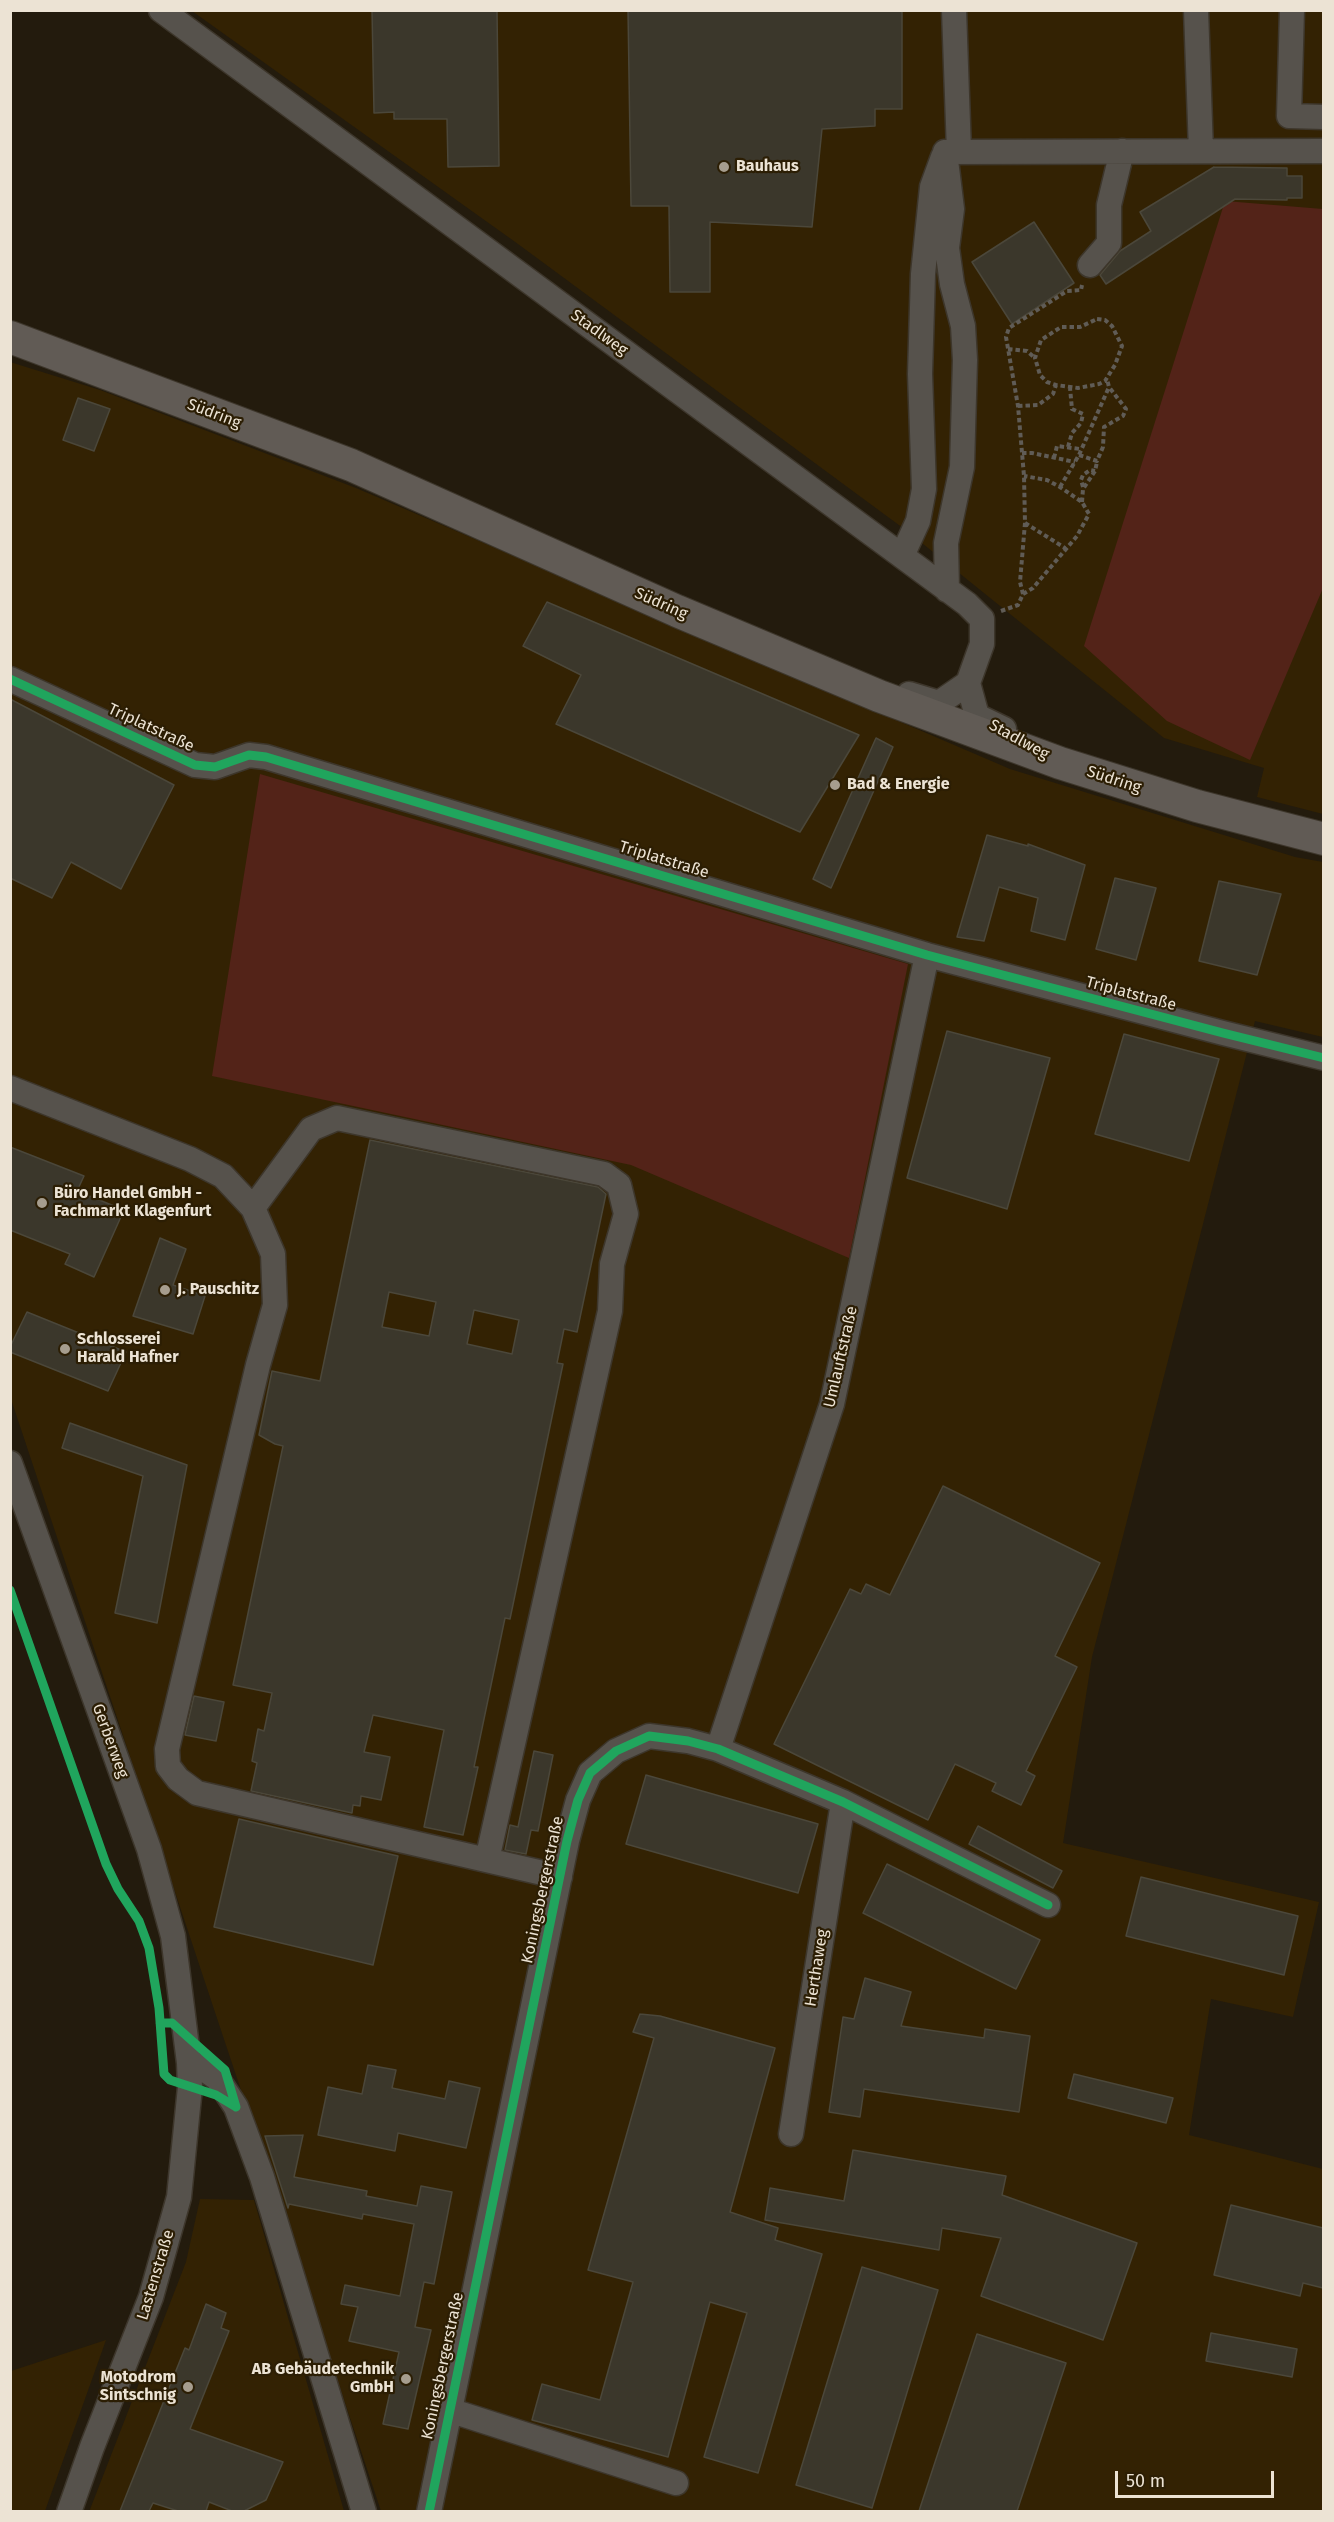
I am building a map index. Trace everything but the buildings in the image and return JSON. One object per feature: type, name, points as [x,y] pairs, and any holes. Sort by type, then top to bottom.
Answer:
[{"type":"main road","name":"Südring","points":[[10,337],[351,465],[677,611],[879,696],[1060,763],[1197,806],[1323,839]]},
{"type":"street","name":"Stadlweg","points":[[161,10],[967,604],[982,619]]},
{"type":"street","points":[[947,590],[946,543],[962,467],[965,360],[963,326],[952,284],[947,248],[952,209],[954,10]]},
{"type":"street","points":[[1196,10],[1201,151]]},
{"type":"street","points":[[1292,10],[1289,116],[1323,117]]},
{"type":"street","points":[[1090,265],[1109,243],[1109,205],[1122,151]]},
{"type":"street","points":[[952,152],[1323,151]]},
{"type":"street","points":[[902,556],[918,521],[924,489],[920,374],[923,274],[932,187],[952,152]]},
{"type":"street","points":[[879,696],[903,692],[939,703],[968,683],[982,644],[982,619]]},
{"type":"street","name":"Triplatstraße","points":[[10,679],[195,765],[215,767],[249,755],[266,757],[927,955],[1323,1058]]},
{"type":"street","name":"Stadlweg","points":[[968,683],[977,716],[1017,735],[1060,763]]},
{"type":"street","name":"Umlauftstraße","points":[[718,1749],[832,1404],[927,955]]},
{"type":"street","points":[[10,1088],[190,1159],[223,1176],[253,1208],[273,1254],[275,1305],[258,1365],[167,1749],[168,1766],[178,1779],[197,1793],[560,1877]]},
{"type":"street","points":[[253,1208],[311,1129],[337,1118],[604,1174],[619,1185],[626,1214],[612,1264],[610,1311],[487,1860]]},
{"type":"street","name":"Gerberweg","points":[[10,1463],[149,1849],[173,1936],[185,2026]]},
{"type":"street","name":"Koningsbergerstraße","points":[[429,2511],[560,1877],[578,1800],[590,1773],[616,1751],[649,1736],[688,1741],[718,1749],[843,1802],[1048,1905]]},
{"type":"street","name":"Herthaweg","points":[[791,2133],[843,1802]]},
{"type":"street","name":"Lastenstraße","points":[[69,2511],[151,2297],[179,2197],[190,2087],[185,2026]]},
{"type":"street","points":[[189,2063],[201,2067],[217,2078],[236,2107],[262,2177],[364,2511]]},
{"type":"street","name":"Koningsbergerstraße","points":[[449,2410],[676,2483]]},
{"type":"path","points":[[1023,594],[1020,582],[1025,523],[1024,476],[1018,406],[1006,337],[1009,328],[1067,291],[1081,290],[1090,265]]},
{"type":"path","points":[[1008,349],[1027,351],[1035,358],[1040,375],[1047,382],[1070,388],[1099,384],[1107,379],[1119,357],[1122,346],[1119,336],[1105,320],[1097,319],[1080,327],[1060,327],[1053,331],[1041,340],[1035,358]]},
{"type":"path","points":[[1082,502],[1083,489],[1095,471],[1103,447],[1104,427],[1123,416],[1126,408],[1110,387],[1107,379]]},
{"type":"path","points":[[1018,406],[1038,405],[1053,394],[1056,385]]},
{"type":"path","points":[[1060,487],[1079,455],[1110,387]]},
{"type":"path","points":[[1068,447],[1072,433],[1081,423],[1083,414],[1072,409],[1070,388]]},
{"type":"path","points":[[1054,458],[1057,446],[1080,449]]},
{"type":"path","points":[[1022,453],[1075,462]]},
{"type":"path","points":[[1079,455],[1097,462]]},
{"type":"path","points":[[982,619],[1018,604],[1023,594],[1033,588],[1077,536],[1089,514],[1082,502],[1060,487],[1047,480],[1024,476]]},
{"type":"path","points":[[1025,523],[1065,548]]},
{"type":"shaded area","points":[[192,11],[1323,11],[1323,814],[1257,797],[1264,768],[1164,738],[907,531],[518,244]]},
{"type":"shaded area","points":[[1225,201],[1323,209],[1323,588],[1250,760],[1167,721],[1084,646]]},
{"type":"shaded area","points":[[10,362],[100,390],[356,488],[1010,769],[1295,857],[1323,862],[1323,1037],[1255,1021],[1092,1657],[1063,1843],[1319,1902],[1293,2017],[1211,1999],[1189,2135],[1323,2169],[1323,2511],[381,2511],[11,1399]]},
{"type":"shaded area","points":[[260,774],[908,964],[849,1258],[631,1165],[212,1076]]},
{"type":"shaded area","points":[[200,2199],[254,2200],[344,2511],[89,2512],[186,2262]]},
{"type":"shaded area","points":[[106,2340],[45,2511],[11,2511],[11,2371]]},
{"type":"cycle path","points":[[10,679],[195,765],[215,767],[249,755],[266,757],[927,955],[1324,1058]]},
{"type":"cycle path","points":[[10,1590],[106,1864],[118,1889],[139,1921],[149,1948],[159,2008],[164,2074],[170,2080],[216,2095],[236,2107]]},
{"type":"cycle path","points":[[429,2512],[567,1841],[578,1800],[590,1773],[616,1751],[649,1736],[688,1741],[718,1749],[843,1802],[1048,1905]]},
{"type":"cycle path","points":[[160,2023],[172,2023],[225,2070],[236,2107]]},
{"type":"place","name":"Bauhaus","points":[[724,167]]},
{"type":"place","name":"Bad & Energie","points":[[835,785]]},
{"type":"place","name":"Büro Handel GmbH - Fachmarkt Klagenfurt","points":[[42,1203]]},
{"type":"place","name":"J. Pauschitz","points":[[165,1290]]},
{"type":"place","name":"Schlosserei Harald Hafner","points":[[65,1349]]},
{"type":"place","name":"AB Gebäudetechnik GmbH","points":[[406,2379]]},
{"type":"place","name":"Motodrom Sintschnig","points":[[188,2387]]}]
